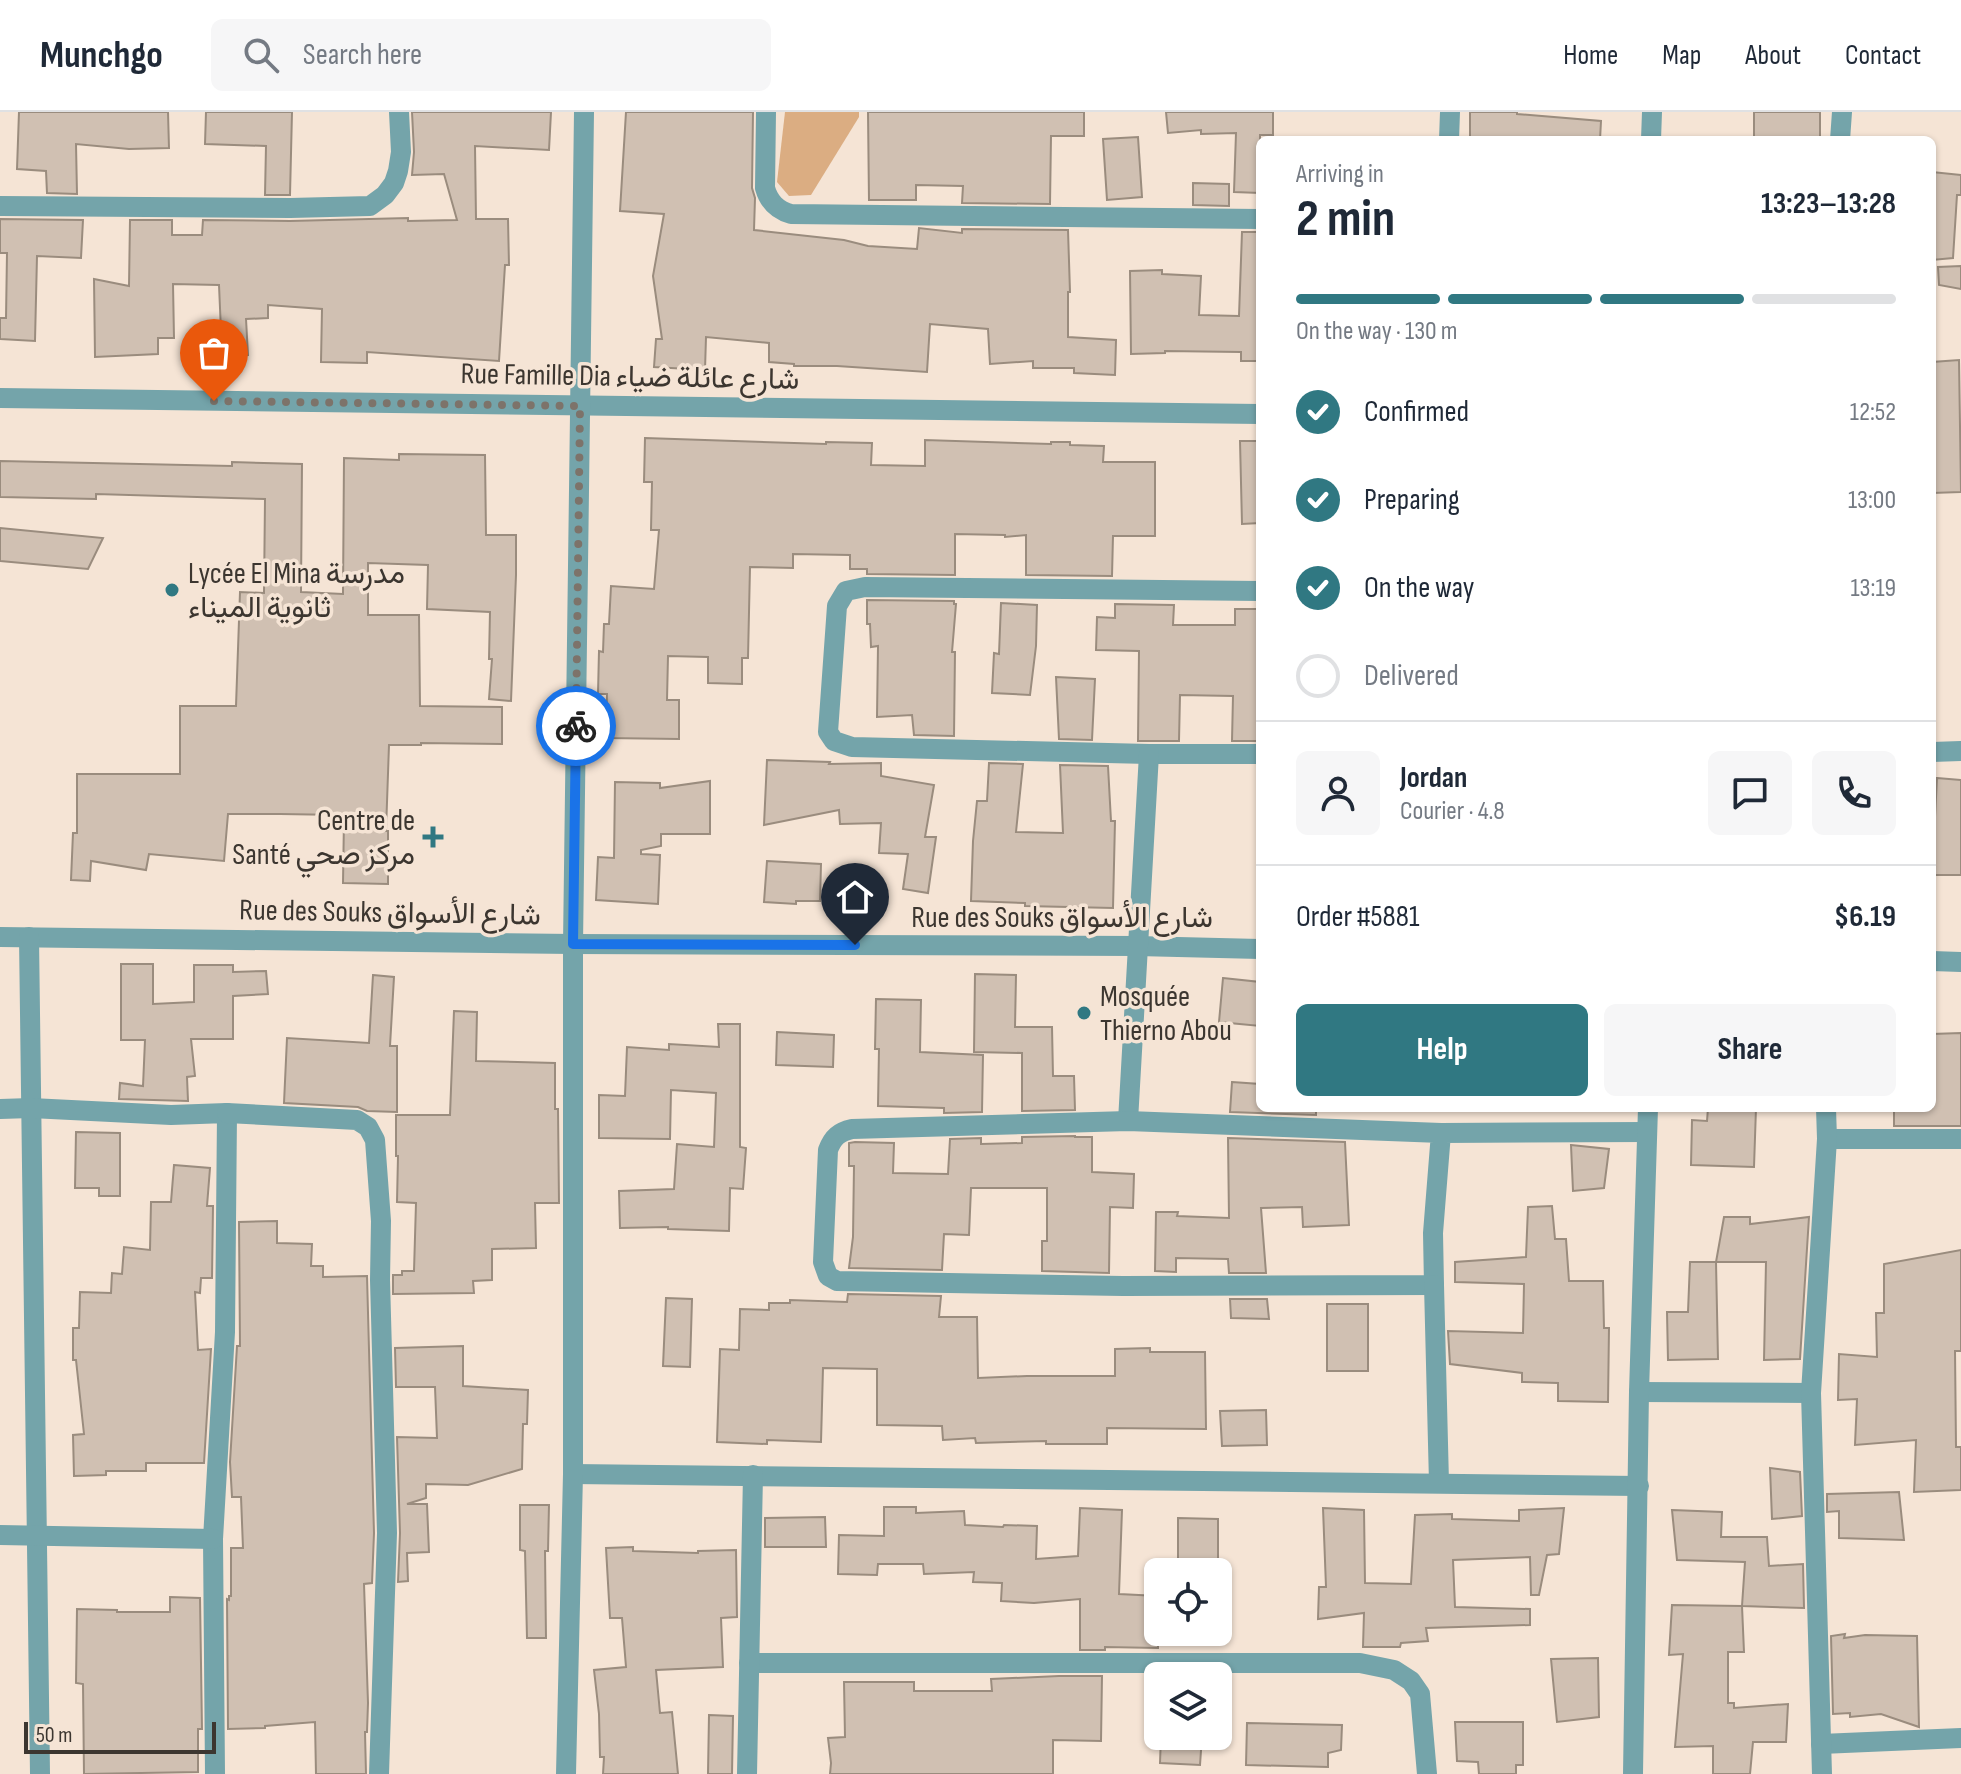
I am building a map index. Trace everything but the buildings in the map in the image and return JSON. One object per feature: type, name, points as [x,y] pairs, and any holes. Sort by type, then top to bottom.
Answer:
[{"type":"street","points":[[0,206],[370,206],[385,195],[398,171],[401,152],[399,112]]},
{"type":"street","points":[[566,1774],[573,1474],[573,944],[584,112]]},
{"type":"street","points":[[766,112],[765,188],[771,203],[791,214],[1256,219]]},
{"type":"street","points":[[1449,136],[1450,112]]},
{"type":"street","points":[[1651,136],[1652,112]]},
{"type":"street","points":[[1840,136],[1842,112]]},
{"type":"street","name":"Rue Famille Dia شارع عائلة ضياء","points":[[0,398],[1256,414]]},
{"type":"street","points":[[1256,591],[865,587],[846,591],[837,606],[828,732],[834,741],[852,747],[1256,754]]},
{"type":"street","points":[[1936,752],[1961,751]]},
{"type":"street","points":[[1128,1121],[1149,754]]},
{"type":"street","name":"Rue des Souks شارع الأسواق","points":[[0,937],[1256,949]]},
{"type":"street","points":[[29,937],[40,1774]]},
{"type":"street","points":[[1936,961],[1961,962]]},
{"type":"street","points":[[0,1109],[171,1115],[227,1113],[357,1120],[368,1127],[375,1140],[381,1221],[387,1533],[379,1774]]},
{"type":"street","points":[[1633,1774],[1639,1392],[1648,1112]]},
{"type":"street","points":[[1822,1774],[1811,1393],[1826,1112]]},
{"type":"street","points":[[215,1774],[213,1539],[225,1332],[227,1113]]},
{"type":"street","points":[[1434,1285],[1107,1286],[837,1281],[828,1276],[823,1262],[828,1150],[833,1138],[842,1131],[852,1129],[1128,1121],[1441,1133],[1647,1132]]},
{"type":"street","points":[[1439,1483],[1433,1233],[1441,1133]]},
{"type":"street","points":[[1827,1139],[1961,1139]]},
{"type":"street","points":[[1639,1392],[1811,1393]]},
{"type":"street","points":[[573,1474],[1639,1486]]},
{"type":"street","points":[[747,1774],[753,1475]]},
{"type":"street","points":[[0,1535],[213,1539]]},
{"type":"street","points":[[749,1663],[1360,1663],[1394,1670],[1411,1681],[1420,1694],[1427,1774]]},
{"type":"street","points":[[1821,1744],[1961,1738]]},
{"type":"shaded area","points":[[785,112],[859,112],[859,117],[811,195],[789,196],[777,182]]},
{"type":"way so far","points":[[214,401],[580,406],[576,726]]},
{"type":"place","name":"Lycée El Mina مدرسة ثانوية الميناء","points":[[172,590]]},
{"type":"place","name":"Centre de Santé مركز صحي","points":[[433,837]]},
{"type":"place","name":"Mosquée Thierno Abou","points":[[1084,1013]]},
{"type":"route","points":[[576,726],[573,944],[855,945]]}]
